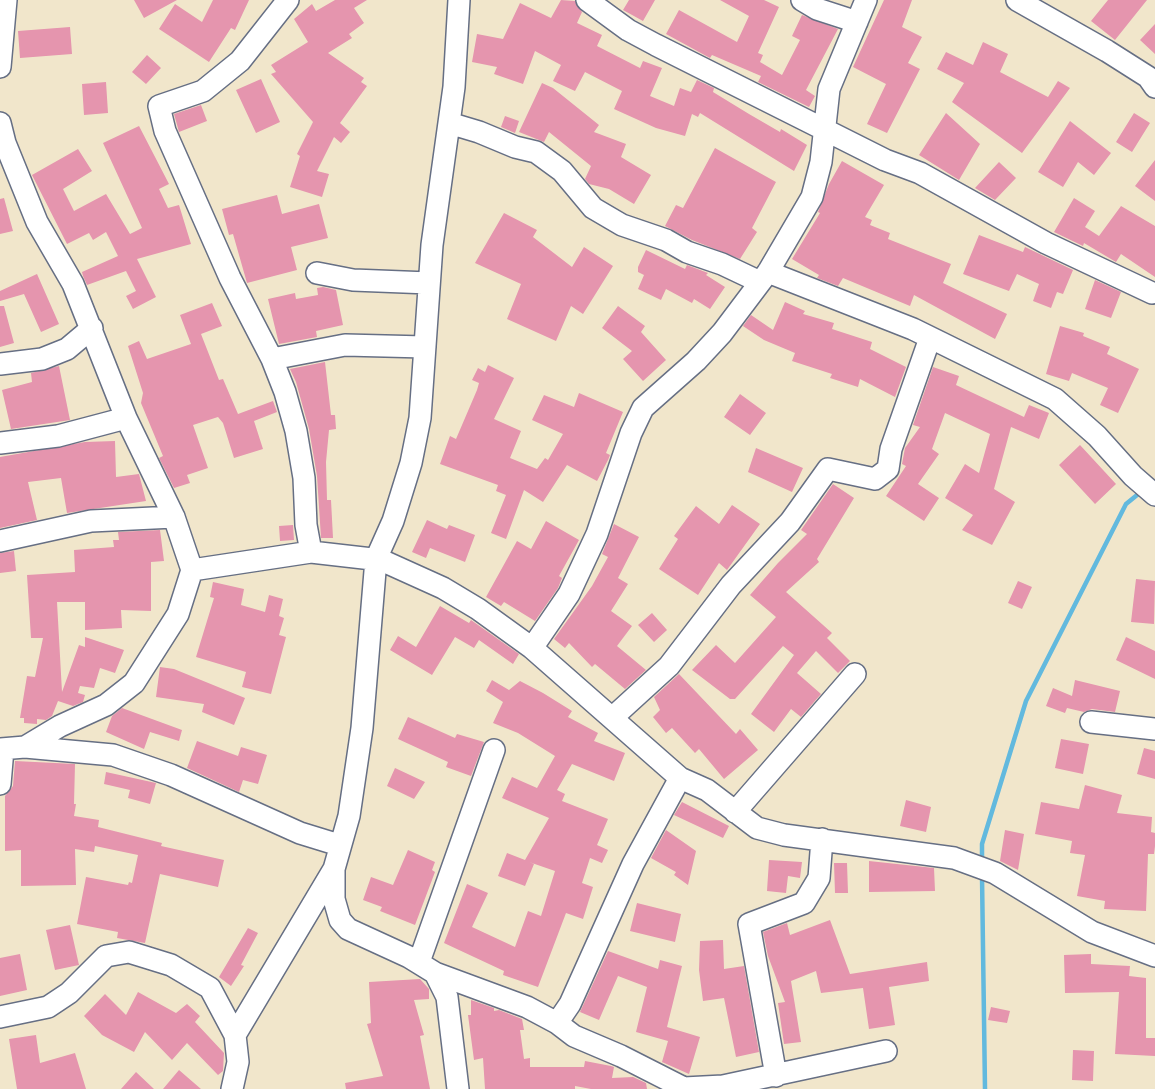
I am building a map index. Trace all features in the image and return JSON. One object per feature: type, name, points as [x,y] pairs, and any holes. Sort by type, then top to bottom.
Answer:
[{"type":"street","points":[[0,67],[6,0]]},
{"type":"street","points":[[288,0],[240,61],[202,91],[159,106],[165,131],[230,278],[272,359],[296,431],[311,552]]},
{"type":"street","points":[[459,0],[449,123],[440,178],[429,283],[420,418],[411,463],[393,521],[376,559],[362,728],[349,816],[334,868],[334,899],[340,920],[348,929],[427,968],[453,989],[527,1007],[557,1023],[574,1036],[621,1056],[664,1085],[684,1088],[723,1086],[886,1051]]},
{"type":"street","points":[[587,0],[656,45],[885,160],[920,173],[1046,243],[1152,293]]},
{"type":"street","points":[[802,0],[817,9],[857,22]]},
{"type":"street","points":[[532,648],[569,594],[597,534],[643,408],[708,350],[764,277],[812,197],[819,178],[828,89],[866,0]]},
{"type":"street","points":[[1017,0],[1040,6],[1153,82]]},
{"type":"street","points":[[0,123],[5,143],[37,222],[73,284],[126,418],[174,517],[192,570],[178,614],[134,683],[106,705],[60,726],[24,747]]},
{"type":"street","points":[[449,123],[515,147],[536,152],[562,171],[593,208],[622,225],[930,338],[1055,399],[1097,436],[1133,476],[1155,495]]},
{"type":"street","points":[[317,273],[353,280],[429,283]]},
{"type":"street","points":[[0,364],[42,359],[67,349],[92,328]]},
{"type":"street","points":[[612,718],[669,666],[731,585],[790,522],[828,469],[875,479],[888,469],[891,448],[930,338]]},
{"type":"street","points":[[272,359],[345,345],[425,347]]},
{"type":"street","points":[[0,443],[58,436],[126,418]]},
{"type":"street","points":[[0,541],[91,521],[174,517]]},
{"type":"street","points":[[192,570],[311,552],[376,559],[443,588],[478,609],[532,648],[680,778],[707,790],[757,828],[775,833],[954,858],[974,864],[995,873],[1092,932],[1155,956]]},
{"type":"street","points":[[735,812],[855,674]]},
{"type":"street","points":[[1090,722],[1155,729]]},
{"type":"street","points":[[0,784],[1,749],[24,747],[44,751],[98,752],[171,775],[300,833],[339,845]]},
{"type":"street","points":[[427,968],[494,750]]},
{"type":"street","points":[[557,1023],[570,1004],[633,864],[680,778]]},
{"type":"street","points":[[776,1076],[749,924],[804,903],[819,878],[822,839]]},
{"type":"street","points":[[235,1035],[334,868]]},
{"type":"street","points":[[0,1017],[48,1007],[69,993],[106,956],[129,952],[171,965],[210,988],[235,1035],[238,1062],[232,1089]]},
{"type":"street","points":[[453,989],[458,1089]]},
{"type":"building","points":[[134,0],[177,0],[144,18]]},
{"type":"building","points":[[213,0],[249,0],[235,30],[231,28],[209,62],[159,29],[175,4],[202,22]]},
{"type":"building","points":[[335,0],[367,0],[354,8],[364,23],[349,34],[352,38],[328,53],[364,78],[361,82],[367,86],[340,123],[350,132],[341,143],[334,137],[317,171],[329,174],[322,197],[290,187],[300,156],[297,154],[313,122],[271,74],[276,72],[271,65],[308,42],[294,19],[312,4],[316,11]]},
{"type":"building","points":[[561,0],[575,1],[582,12],[577,23],[602,35],[597,46],[640,68],[643,61],[662,68],[650,96],[674,106],[680,88],[691,92],[697,80],[714,88],[713,92],[749,114],[780,132],[781,129],[807,145],[794,171],[700,113],[698,117],[692,114],[685,136],[656,128],[614,109],[622,91],[585,72],[575,91],[553,81],[561,65],[535,51],[523,84],[494,74],[497,67],[472,62],[477,34],[503,39],[520,3],[551,18]]},
{"type":"building","points":[[629,0],[655,0],[643,21],[623,10]]},
{"type":"building","points":[[720,0],[764,0],[779,7],[758,53],[763,55],[760,62],[782,75],[800,40],[792,36],[802,15],[838,29],[806,90],[815,96],[809,107],[758,82],[761,76],[712,55],[710,58],[666,34],[679,10],[737,42],[749,16]]},
{"type":"building","points":[[884,0],[912,0],[902,27],[922,37],[908,63],[920,69],[887,133],[867,124],[886,84],[853,67]]},
{"type":"building","points":[[1108,0],[1147,0],[1115,40],[1091,21]]},
{"type":"building","points":[[1155,24],[1155,54],[1140,40]]},
{"type":"building","points":[[70,27],[72,54],[20,58],[18,31]]},
{"type":"building","points":[[983,42],[1008,54],[1000,72],[1048,97],[1058,81],[1070,88],[1022,153],[952,102],[964,83],[937,69],[946,52],[973,65]]},
{"type":"building","points":[[147,55],[161,68],[146,84],[132,72]]},
{"type":"building","points":[[261,79],[280,122],[256,133],[236,90]]},
{"type":"building","points":[[106,82],[108,113],[84,115],[82,84]]},
{"type":"building","points":[[542,83],[553,88],[599,125],[594,132],[626,144],[621,157],[651,175],[634,204],[609,189],[589,184],[585,179],[591,166],[549,132],[544,142],[519,132]]},
{"type":"building","points":[[201,105],[207,121],[179,132],[174,114]]},
{"type":"building","points":[[946,113],[980,144],[959,180],[919,155]]},
{"type":"building","points":[[1134,113],[1150,123],[1132,152],[1116,142]]},
{"type":"building","points":[[505,116],[519,121],[515,133],[501,127]]},
{"type":"building","points":[[1070,121],[1111,153],[1094,175],[1078,162],[1063,187],[1038,172]]},
{"type":"building","points":[[139,126],[169,184],[159,189],[168,208],[179,205],[191,244],[137,259],[156,297],[133,309],[126,296],[136,291],[126,271],[87,285],[83,276],[82,272],[118,256],[106,232],[93,240],[89,233],[67,244],[32,175],[78,149],[92,171],[63,189],[74,211],[106,194],[130,234],[142,228],[103,143]]},
{"type":"building","points":[[715,148],[776,182],[752,228],[757,232],[740,259],[692,240],[665,226],[676,205],[683,208]]},
{"type":"building","points":[[1155,160],[1155,201],[1135,186]]},
{"type":"building","points":[[842,161],[884,185],[865,217],[872,220],[870,225],[890,233],[888,239],[951,264],[943,283],[1007,314],[995,339],[914,295],[910,306],[843,278],[838,286],[817,278],[819,275],[792,259],[820,213],[818,212],[829,184]]},
{"type":"building","points":[[999,162],[1016,178],[995,200],[975,188]]},
{"type":"building","points":[[277,195],[282,214],[319,204],[328,238],[291,247],[297,270],[247,283],[233,234],[229,235],[222,209]]},
{"type":"building","points":[[4,198],[13,231],[0,234],[0,199]]},
{"type":"building","points":[[1074,198],[1095,211],[1085,227],[1099,236],[1121,206],[1155,226],[1155,277],[1121,254],[1116,262],[1084,243],[1083,246],[1054,232]]},
{"type":"building","points":[[504,213],[537,230],[533,237],[572,267],[584,247],[613,266],[583,314],[571,306],[556,341],[507,319],[521,284],[475,263]]},
{"type":"building","points":[[979,235],[1023,252],[1025,247],[1073,270],[1063,294],[1057,292],[1051,308],[1033,301],[1039,284],[1017,274],[1009,291],[963,274]]},
{"type":"building","points":[[646,250],[685,269],[687,265],[708,273],[706,275],[725,287],[710,309],[694,299],[692,303],[666,289],[661,300],[638,289],[644,275],[638,272],[638,267]]},
{"type":"building","points":[[37,274],[59,324],[41,332],[24,294],[0,301],[0,291]]},
{"type":"building","points":[[1095,280],[1121,292],[1111,318],[1085,309]]},
{"type":"building","points":[[317,288],[336,290],[343,325],[316,331],[317,337],[279,344],[268,299],[295,293],[296,299],[318,295]]},
{"type":"building","points":[[785,302],[805,311],[803,314],[834,323],[832,329],[872,342],[870,349],[906,367],[895,397],[860,379],[858,387],[830,378],[832,374],[792,361],[795,353],[764,340],[743,326],[751,315],[773,330]]},
{"type":"building","points":[[212,303],[222,326],[201,334],[219,380],[223,379],[238,414],[273,401],[277,412],[254,421],[263,449],[234,458],[223,423],[218,417],[193,425],[208,468],[187,475],[190,483],[174,488],[159,458],[163,456],[141,403],[143,393],[128,346],[139,341],[147,359],[191,344],[180,315]]},
{"type":"building","points":[[0,306],[4,306],[14,343],[0,347]]},
{"type":"building","points":[[618,306],[645,326],[641,332],[666,360],[643,381],[623,359],[632,351],[602,328]]},
{"type":"building","points":[[1060,326],[1084,333],[1083,336],[1110,347],[1107,354],[1139,369],[1118,413],[1100,405],[1108,388],[1072,373],[1069,381],[1046,374]]},
{"type":"building","points":[[325,362],[331,415],[335,415],[336,429],[329,430],[326,462],[327,500],[331,500],[333,538],[321,538],[317,476],[309,429],[290,369]]},
{"type":"building","points":[[488,365],[514,378],[494,419],[521,431],[510,458],[537,469],[545,458],[548,460],[563,434],[532,420],[544,395],[574,407],[579,393],[623,412],[606,453],[610,455],[597,481],[567,465],[543,502],[524,490],[506,539],[491,533],[506,495],[496,491],[498,485],[440,464],[450,436],[456,439],[477,390],[479,383],[472,380],[478,368],[485,372]]},
{"type":"building","points":[[59,366],[70,420],[11,429],[2,390],[32,382],[31,373]]},
{"type":"building","points":[[933,367],[959,376],[956,385],[1024,417],[1029,405],[1049,413],[1039,439],[1011,427],[994,489],[1015,502],[992,545],[962,530],[973,515],[945,498],[965,464],[979,473],[990,434],[945,413],[932,449],[939,454],[918,484],[939,498],[924,521],[886,496],[906,466],[902,464],[905,448],[920,427],[913,425]]},
{"type":"building","points":[[740,394],[766,413],[750,435],[724,417]]},
{"type":"building","points":[[115,441],[116,477],[139,474],[146,501],[67,513],[61,478],[28,482],[37,520],[0,528],[0,457],[85,442]]},
{"type":"building","points":[[1080,445],[1116,484],[1095,504],[1059,465]]},
{"type":"building","points":[[756,448],[803,468],[792,492],[748,472]]},
{"type":"building","points":[[833,484],[854,498],[817,559],[819,562],[786,592],[832,633],[827,638],[850,661],[838,673],[816,651],[797,673],[821,694],[801,717],[791,709],[774,732],[751,714],[794,655],[783,646],[735,699],[730,699],[692,670],[716,645],[735,663],[776,617],[750,595],[807,534],[801,530]]},
{"type":"building","points":[[732,505],[760,524],[727,570],[719,563],[698,595],[659,569],[678,539],[674,536],[696,506],[719,524]]},
{"type":"building","points":[[427,520],[447,529],[449,525],[475,535],[465,562],[430,548],[426,558],[412,552]]},
{"type":"building","points":[[546,521],[579,540],[559,576],[562,578],[558,588],[535,621],[504,602],[501,606],[486,597],[517,541],[531,549]]},
{"type":"building","points":[[614,524],[639,537],[618,578],[628,584],[611,611],[632,626],[617,646],[646,670],[625,689],[595,664],[592,667],[569,643],[565,648],[554,639],[592,586],[608,557],[602,554]]},
{"type":"building","points":[[293,525],[294,540],[280,541],[279,526]]},
{"type":"building","points":[[160,530],[164,561],[151,562],[151,611],[121,610],[122,628],[85,630],[85,602],[57,602],[62,692],[79,645],[85,647],[85,637],[124,650],[115,673],[100,668],[94,688],[80,686],[78,693],[85,695],[83,702],[73,706],[58,701],[52,716],[46,720],[37,719],[37,724],[24,723],[24,718],[20,718],[27,676],[35,677],[43,638],[31,638],[27,575],[75,572],[74,550],[114,547],[113,540],[119,540],[118,532]]},
{"type":"building","points":[[14,551],[16,571],[0,573],[0,553]]},
{"type":"building","points":[[1136,579],[1155,581],[1154,624],[1131,622]]},
{"type":"building","points":[[1018,581],[1032,587],[1022,609],[1008,603]]},
{"type":"building","points":[[213,582],[244,589],[241,605],[265,612],[269,595],[283,599],[279,616],[284,618],[279,635],[286,637],[271,694],[242,687],[246,672],[196,657],[214,598],[210,597]]},
{"type":"building","points":[[440,606],[469,623],[471,620],[519,654],[513,664],[479,640],[474,648],[455,637],[432,675],[390,650],[398,636],[416,647]]},
{"type":"building","points":[[652,613],[667,630],[654,642],[638,625]]},
{"type":"building","points":[[1126,637],[1155,651],[1155,679],[1116,660]]},
{"type":"building","points":[[160,667],[174,669],[245,698],[234,725],[202,712],[204,704],[156,697]]},
{"type":"building","points":[[679,674],[736,734],[740,729],[758,750],[724,779],[699,749],[695,753],[672,728],[666,733],[653,717],[660,710],[654,697]]},
{"type":"building","points":[[492,680],[509,690],[520,681],[543,693],[572,711],[568,717],[598,733],[594,741],[625,753],[614,781],[572,764],[557,790],[565,794],[562,801],[608,819],[597,845],[608,850],[602,863],[590,858],[582,883],[593,887],[583,919],[566,913],[538,987],[503,975],[504,971],[444,943],[467,884],[488,893],[472,927],[515,947],[528,911],[541,916],[555,871],[529,862],[534,864],[525,886],[498,876],[507,853],[525,860],[549,818],[502,798],[512,777],[537,788],[555,756],[518,733],[493,723],[503,702],[486,691]]},
{"type":"building","points":[[1075,680],[1120,691],[1115,712],[1092,709],[1084,712],[1067,708],[1065,713],[1046,706],[1053,688],[1072,696]]},
{"type":"building","points":[[122,708],[182,730],[179,741],[150,732],[144,749],[106,732],[112,716]]},
{"type":"building","points":[[408,717],[455,738],[457,734],[484,742],[471,776],[446,767],[448,762],[398,739]]},
{"type":"building","points":[[1061,739],[1089,744],[1083,774],[1055,768]]},
{"type":"building","points":[[197,741],[238,756],[241,747],[267,755],[258,784],[243,780],[239,792],[187,768]]},
{"type":"building","points":[[1144,748],[1155,751],[1155,779],[1137,774]]},
{"type":"building","points":[[15,761],[75,764],[74,816],[99,820],[98,827],[162,843],[161,846],[224,860],[218,887],[160,874],[145,943],[117,938],[118,932],[77,924],[86,877],[128,885],[129,882],[132,883],[138,855],[95,846],[94,852],[75,849],[76,885],[21,886],[21,850],[5,851],[5,796],[13,786]]},
{"type":"building","points":[[395,768],[425,782],[414,799],[387,786]]},
{"type":"building","points":[[106,772],[156,783],[150,804],[128,798],[130,790],[104,784]]},
{"type":"building","points":[[1085,785],[1122,795],[1117,813],[1152,817],[1151,832],[1155,833],[1155,846],[1154,854],[1148,854],[1146,911],[1104,909],[1105,901],[1077,896],[1085,855],[1070,853],[1072,841],[1035,834],[1041,802],[1079,809]]},
{"type":"building","points":[[906,800],[931,807],[926,832],[900,826]]},
{"type":"building","points":[[682,802],[729,826],[723,838],[674,815]]},
{"type":"building","points":[[666,830],[696,851],[688,885],[674,875],[676,872],[651,858]]},
{"type":"building","points":[[1005,830],[1024,834],[1018,870],[1000,861]]},
{"type":"building","points":[[408,850],[435,862],[432,870],[435,872],[415,925],[380,911],[382,907],[363,900],[371,877],[393,885]]},
{"type":"building","points":[[769,860],[802,862],[800,878],[788,876],[786,893],[767,891]]},
{"type":"building","points":[[869,861],[934,868],[935,891],[869,892]]},
{"type":"building","points":[[834,863],[847,863],[848,893],[835,893]]},
{"type":"building","points":[[637,903],[681,914],[675,942],[630,931]]},
{"type":"building","points":[[830,920],[850,974],[927,962],[929,981],[889,987],[895,1025],[869,1029],[863,988],[821,993],[816,971],[791,981],[801,1042],[784,1044],[778,1003],[785,1002],[768,956],[763,932],[787,923],[790,935]]},
{"type":"building","points":[[70,925],[79,965],[55,970],[46,930]]},
{"type":"building","points":[[248,928],[258,933],[241,965],[244,966],[231,986],[219,977]]},
{"type":"building","points":[[723,940],[724,969],[744,966],[759,1052],[736,1057],[724,998],[703,1001],[699,970],[700,941]]},
{"type":"building","points":[[608,951],[658,969],[660,960],[682,966],[667,1027],[700,1037],[689,1074],[662,1062],[668,1041],[636,1032],[647,987],[618,976],[599,1020],[580,1012]]},
{"type":"building","points":[[20,954],[27,990],[0,996],[0,958]]},
{"type":"building","points":[[1091,954],[1091,964],[1130,966],[1129,976],[1146,978],[1146,1038],[1155,1038],[1155,1056],[1115,1054],[1119,992],[1065,993],[1064,955]]},
{"type":"building","points":[[420,979],[429,989],[429,999],[414,1000],[424,1035],[420,1036],[430,1089],[346,1089],[345,1083],[383,1076],[367,1024],[371,1023],[369,982]]},
{"type":"building","points":[[138,992],[176,1013],[187,1004],[200,1016],[195,1022],[224,1053],[223,1071],[218,1075],[187,1043],[172,1060],[145,1032],[134,1052],[102,1035],[84,1016],[105,994],[126,1015]]},
{"type":"building","points":[[471,1000],[494,1008],[494,1011],[499,1010],[522,1019],[524,1030],[520,1030],[524,1059],[530,1058],[530,1067],[584,1067],[585,1061],[614,1067],[612,1078],[633,1077],[646,1083],[647,1089],[591,1089],[575,1086],[575,1089],[485,1089],[483,1058],[474,1060],[468,1015],[471,1015]]},
{"type":"building","points":[[991,1007],[1010,1011],[1007,1023],[988,1020]]},
{"type":"building","points":[[36,1035],[40,1063],[75,1053],[86,1089],[17,1089],[9,1039]]},
{"type":"building","points":[[1073,1050],[1094,1051],[1093,1081],[1072,1080]]},
{"type":"building","points":[[179,1070],[201,1089],[163,1089]]},
{"type":"building","points":[[136,1072],[154,1089],[121,1089]]},
{"type":"waterway","points":[[982,861],[982,844],[1026,701],[1126,504],[1142,491]]},
{"type":"waterway","points":[[982,876],[985,1089]]}]
